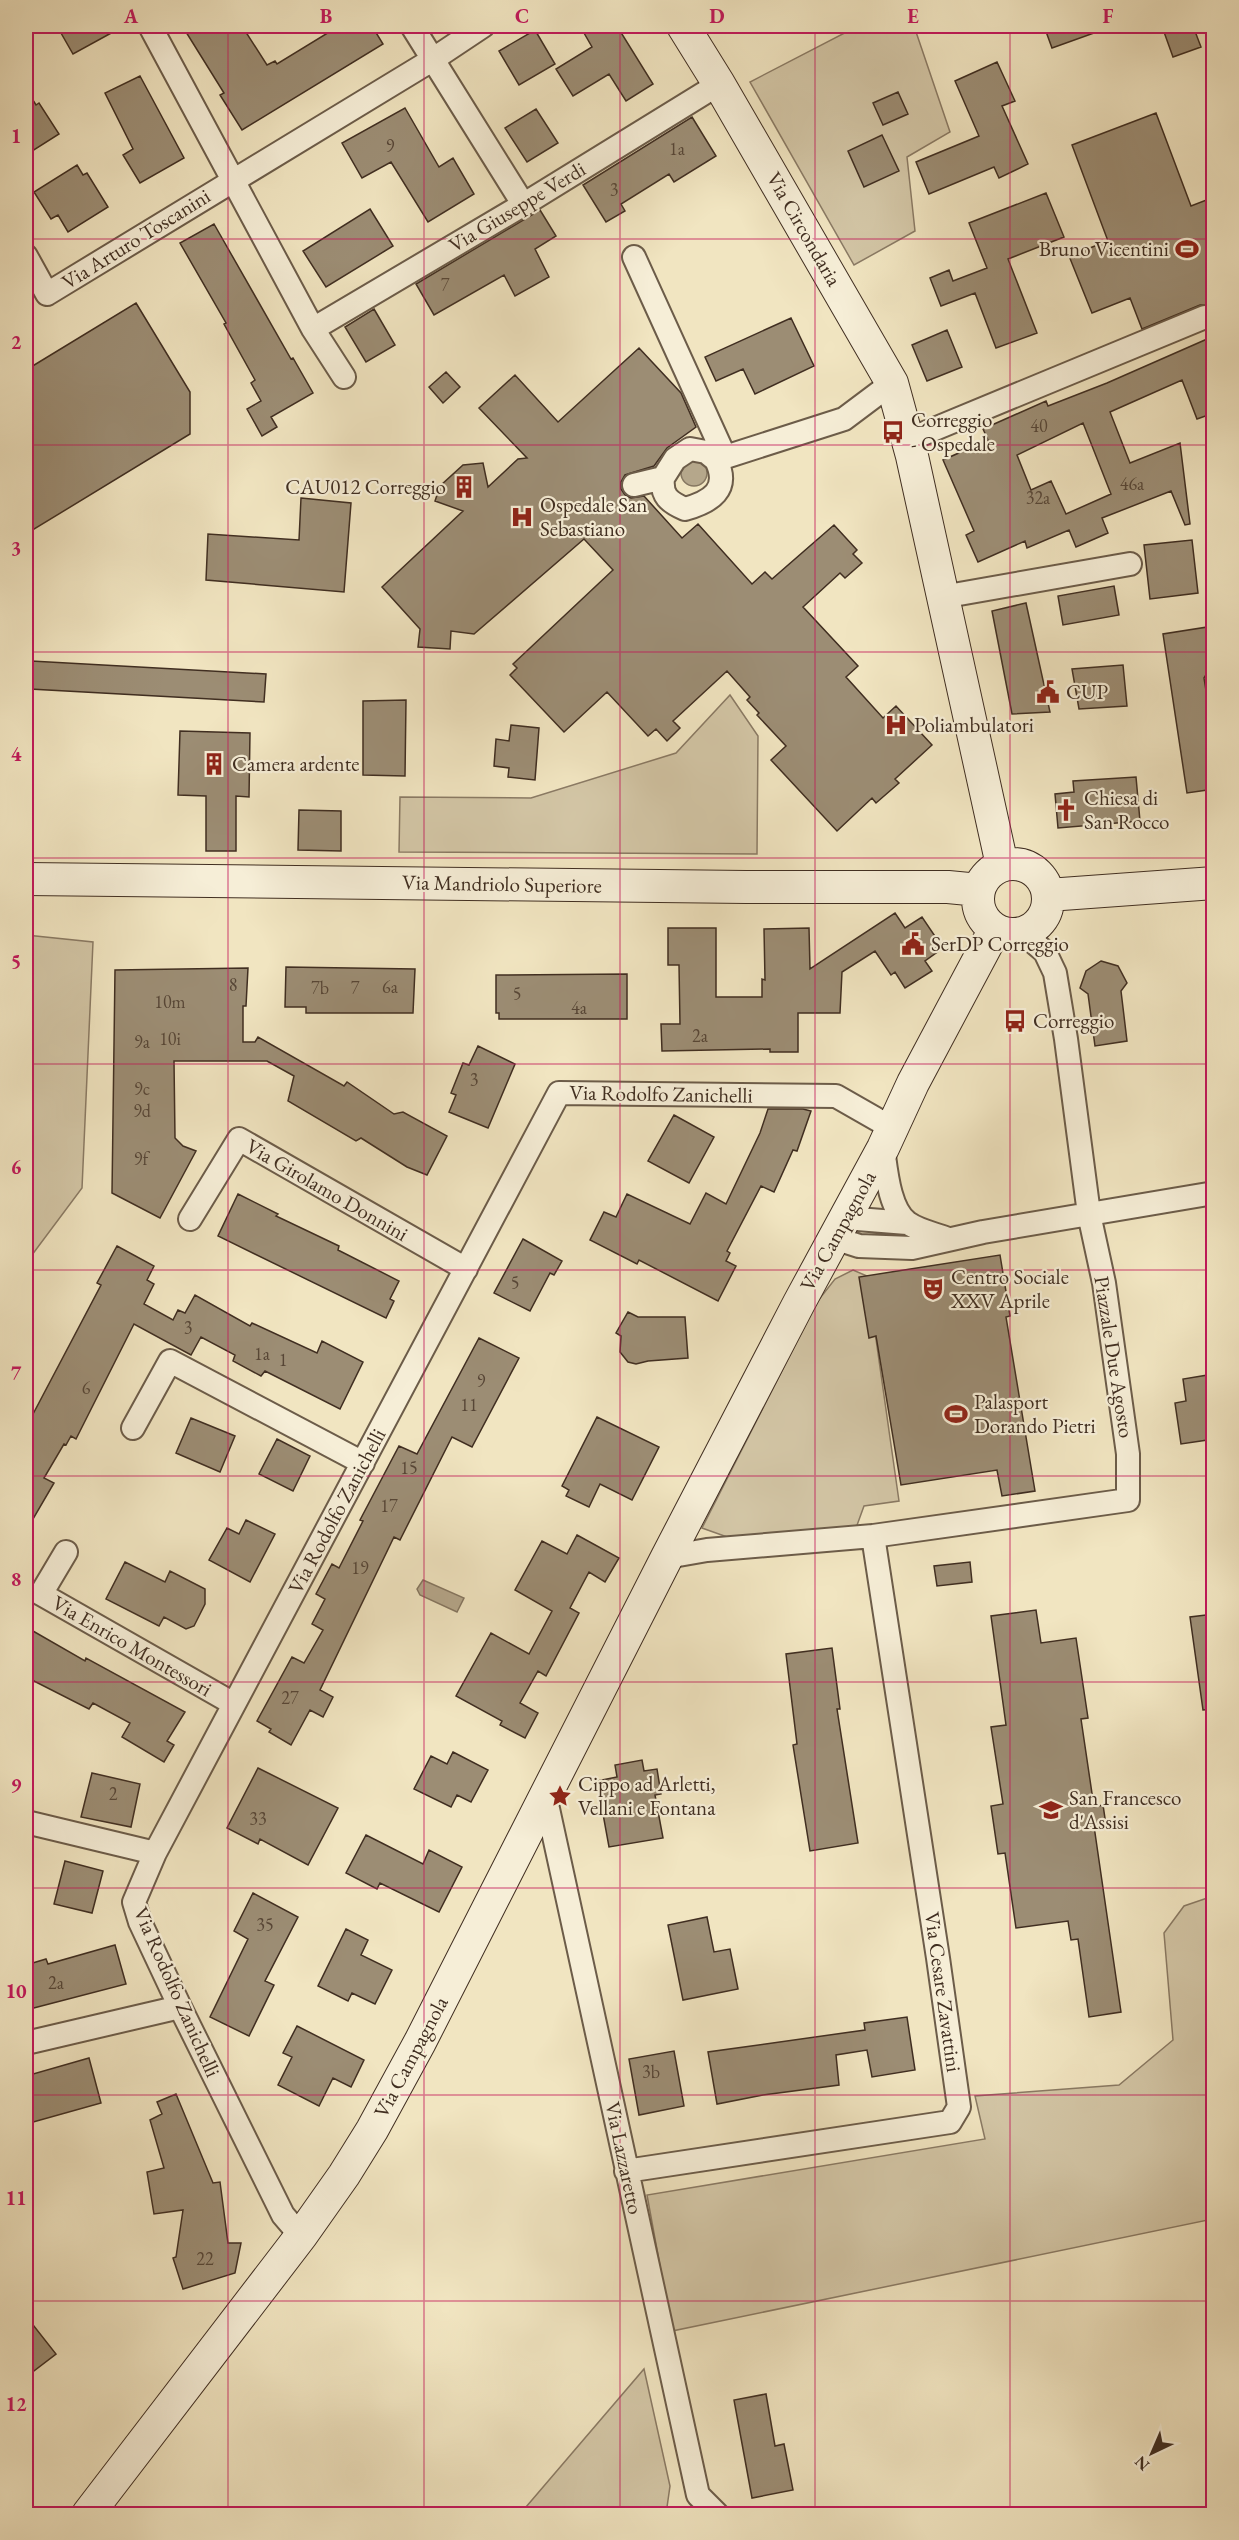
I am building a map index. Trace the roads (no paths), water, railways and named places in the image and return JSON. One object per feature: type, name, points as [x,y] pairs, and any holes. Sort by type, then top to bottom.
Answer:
[{"type":"main road","name":"Via Circondaria","points":[[683,26],[720,84],[892,382],[908,440],[1002,865]]},
{"type":"main road","points":[[1015,864],[1032,869],[1045,884],[1048,906],[1042,919],[1034,927],[1009,931],[985,921],[979,909],[979,890],[985,877],[1002,865],[1015,864]]},
{"type":"main road","name":"Via Mandriolo Superiore","points":[[26,879],[948,887],[979,890]]},
{"type":"main road","points":[[1048,895],[1214,883]]},
{"type":"main road","name":"Via Campagnola","points":[[88,2514],[301,2236],[372,2130],[420,2042],[674,1544],[888,1138],[913,1083],[1009,931]]},
{"type":"street","name":"Via Arturo Toscanini","points":[[150,26],[314,329],[344,377]]},
{"type":"street","points":[[412,26],[520,199]]},
{"type":"street","name":"Via Arturo Toscanini","points":[[26,256],[47,294],[432,60],[483,26]]},
{"type":"street","name":"Via Giuseppe Verdi","points":[[314,329],[720,84]]},
{"type":"street","points":[[634,257],[721,459],[718,490],[704,504],[685,509],[669,502],[662,489],[663,478],[675,459],[690,449],[706,452],[721,459],[844,418],[892,382]]},
{"type":"street","points":[[908,440],[1205,317]]},
{"type":"street","points":[[634,485],[663,478]]},
{"type":"street","points":[[942,597],[1130,564]]},
{"type":"street","name":"Piazzale Due Agosto","points":[[873,1536],[1128,1500],[1128,1454],[1104,1283],[1089,1214],[1066,1040],[1054,973],[1045,952],[1009,931]]},
{"type":"street","name":"Via Rodolfo Zanichelli","points":[[301,2236],[283,2215],[180,2007],[134,1902],[155,1853],[559,1093],[836,1096],[888,1138]]},
{"type":"street","points":[[888,1138],[888,1185],[896,1206],[907,1223]]},
{"type":"street","name":"Via Girolamo Donnini","points":[[190,1219],[239,1139],[466,1269]]},
{"type":"street","points":[[840,1228],[859,1246],[912,1248],[948,1239],[1214,1193]]},
{"type":"street","points":[[840,1228],[907,1223],[948,1239]]},
{"type":"street","points":[[133,1428],[170,1361],[363,1463]]},
{"type":"street","points":[[674,1544],[707,1550],[873,1536]]},
{"type":"street","name":"Via Cesare Zavattini","points":[[626,2171],[950,2122],[959,2108],[939,1958],[873,1536]]},
{"type":"street","name":"Via Enrico Montessori","points":[[66,1552],[41,1594],[234,1704]]},
{"type":"street","name":"Via Lazzaretto","points":[[545,1795],[698,2495],[717,2514]]},
{"type":"street","points":[[26,1822],[155,1853]]},
{"type":"street","points":[[26,2043],[180,2007]]},
{"type":"place","name":"Bruno Vicentini","points":[[1187,249]]},
{"type":"place","name":"Correggio - Ospedale","points":[[893,432]]},
{"type":"place","name":"CAU012 Correggio","points":[[464,487]]},
{"type":"place","name":"Ospedale San Sebastiano","points":[[522,517]]},
{"type":"place","name":"CUP","points":[[1048,692]]},
{"type":"place","name":"Poliambulatori","points":[[896,725]]},
{"type":"place","name":"Camera ardente","points":[[214,764]]},
{"type":"place","name":"Chiesa di San Rocco","points":[[1066,810]]},
{"type":"place","name":"SerDP Correggio","points":[[913,944]]},
{"type":"place","name":"Correggio","points":[[1015,1021]]},
{"type":"place","name":"Centro Sociale XXV Aprile","points":[[933,1289]]},
{"type":"place","name":"Palasport Dorando Pietri","points":[[956,1414]]},
{"type":"place","name":"Cippo ad Arletti, Vellani e Fontana","points":[[560,1796]]},
{"type":"place","name":"San Francesco d'Assisi","points":[[1051,1810]]}]
